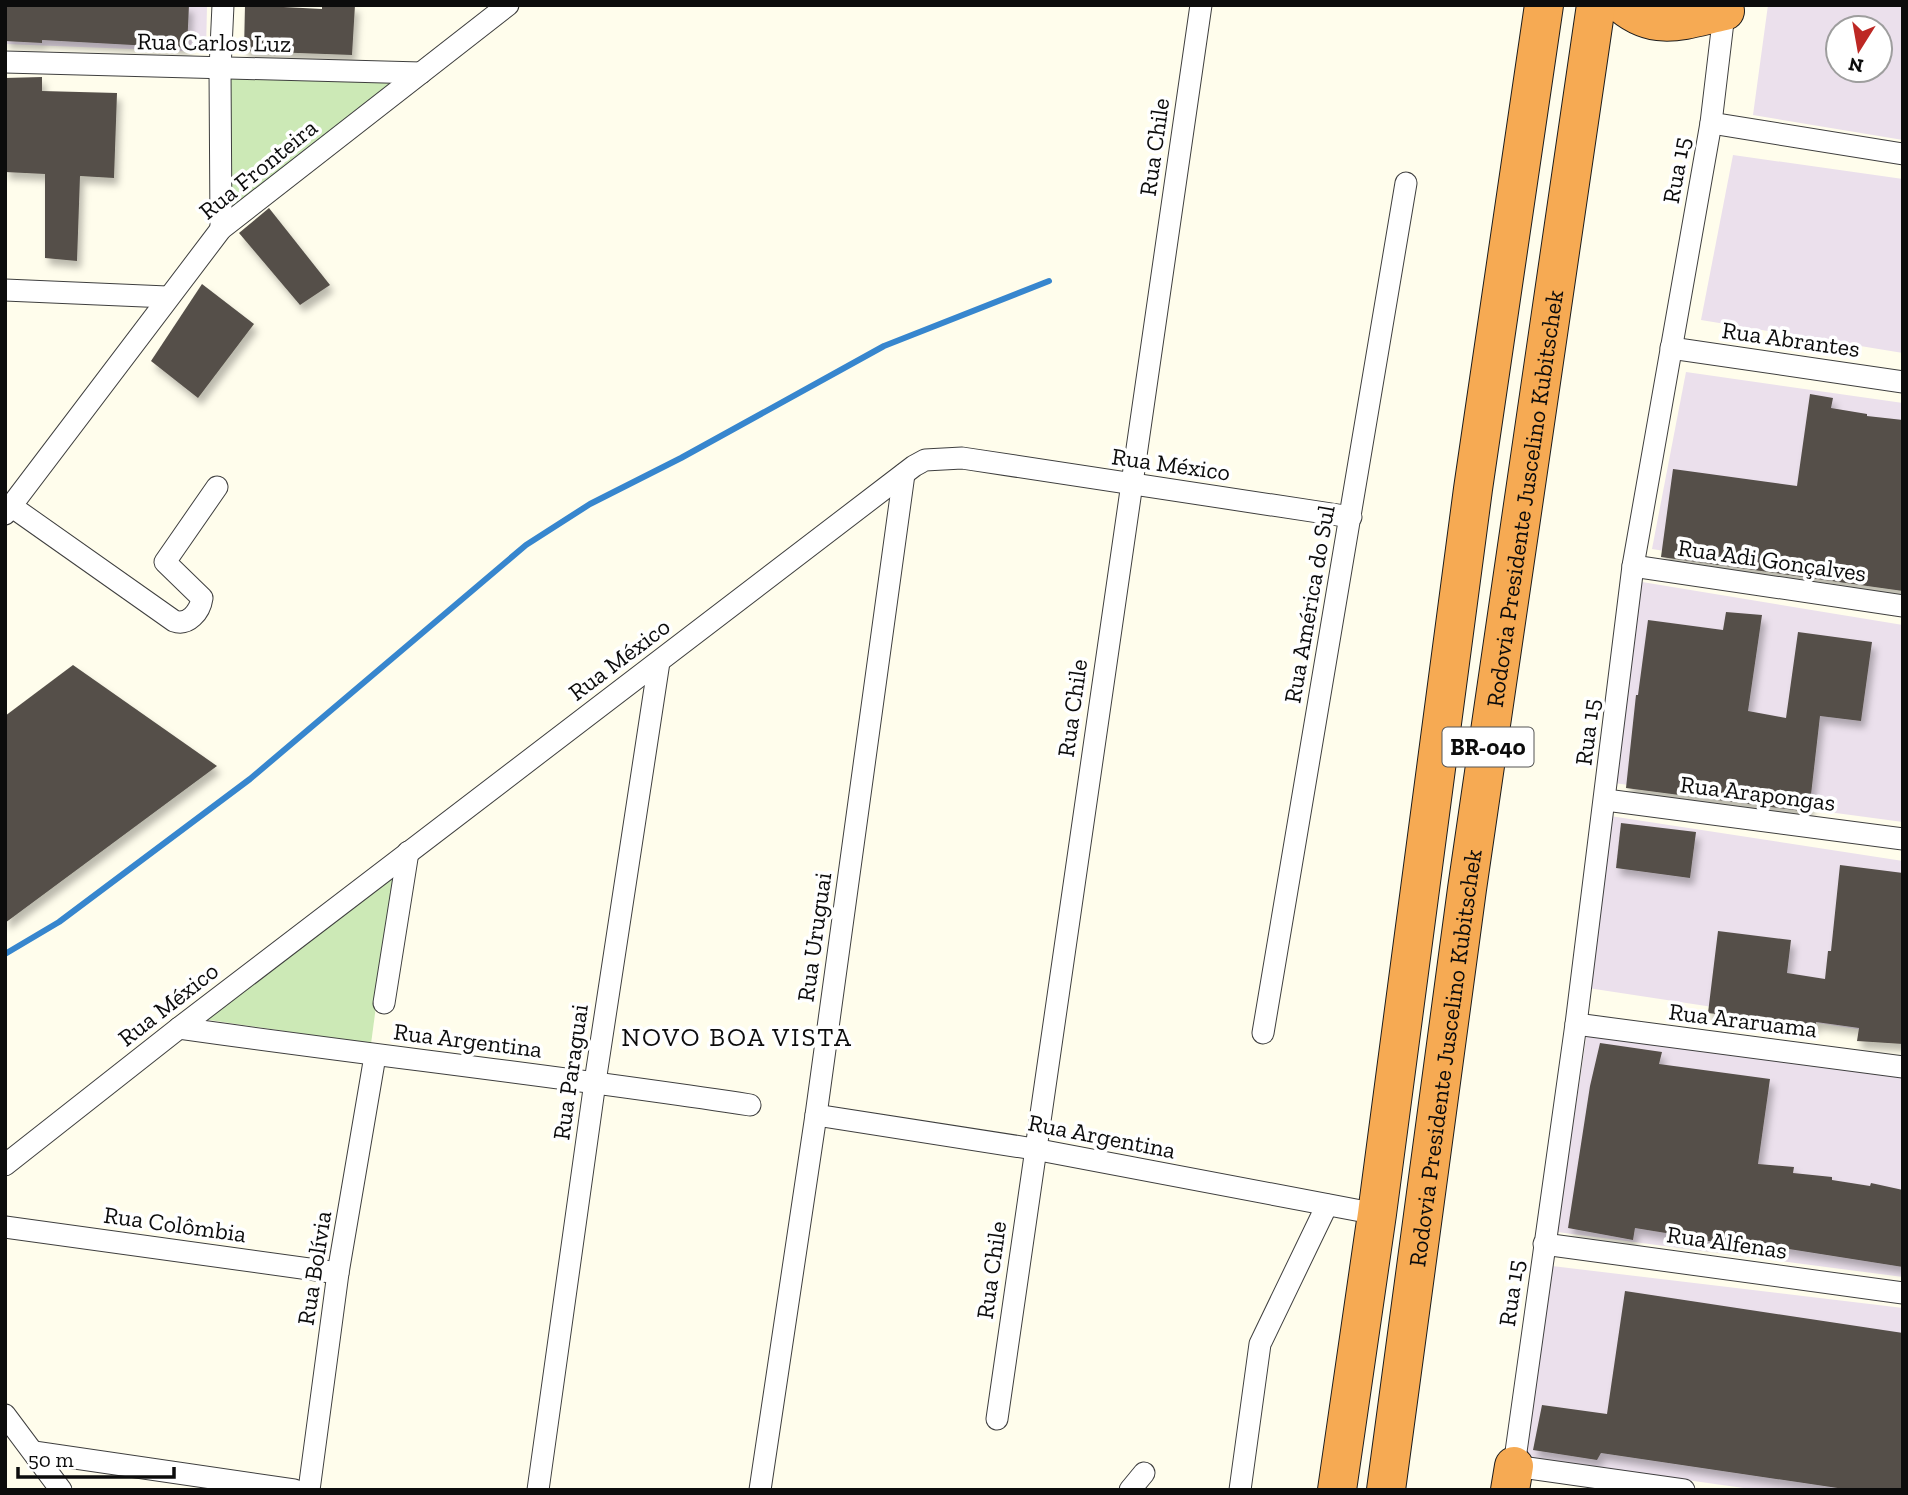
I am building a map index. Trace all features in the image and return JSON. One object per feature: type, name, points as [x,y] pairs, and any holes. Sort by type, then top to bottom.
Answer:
[{"type":"highway","name":"Rodovia Presidente Juscelino Kubitschek","points":[[1337,1490],[1377,1214],[1473,489],[1544,5]]},
{"type":"highway","name":"Rodovia Presidente Juscelino Kubitschek","points":[[1386,1490],[1463,915],[1596,5]]},
{"type":"highway","points":[[1623,5],[1636,16],[1658,23],[1725,8]]},
{"type":"street","points":[[221,229],[220,69],[223,5]]},
{"type":"street","name":"Rua Fronteira","points":[[7,509],[221,229],[508,5]]},
{"type":"street","name":"Rua Chile","points":[[996,1419],[1200,5]]},
{"type":"street","name":"Rua 15","points":[[1512,1478],[1606,800],[1633,566],[1711,123],[1725,8]]},
{"type":"street","name":"Rua Carlos Luz","points":[[5,62],[421,73]]},
{"type":"street","points":[[1711,123],[1903,154]]},
{"type":"street","name":"Rua América do Sul","points":[[1263,1033],[1406,183]]},
{"type":"street","points":[[5,290],[167,297]]},
{"type":"street","name":"Rua Abrantes","points":[[1671,348],[1903,382]]},
{"type":"street","name":"Rua México","points":[[5,1165],[408,852],[925,460],[962,458],[1351,517]]},
{"type":"street","name":"Rua Uruguai","points":[[760,1490],[816,1115],[904,474]]},
{"type":"street","points":[[7,509],[174,621],[183,623],[189,621],[202,603],[202,598],[165,562],[217,487]]},
{"type":"street","name":"Rua Adi Gonçalves","points":[[1633,566],[1903,606]]},
{"type":"street","name":"Rua Paraguai","points":[[538,1490],[595,1082],[659,662]]},
{"type":"street","name":"Rua Arapongas","points":[[1606,800],[1903,839]]},
{"type":"street","points":[[384,1003],[408,852]]},
{"type":"street","name":"Rua Araruama","points":[[1576,1024],[1903,1067]]},
{"type":"street","name":"Rua Argentina","points":[[179,1028],[750,1105]]},
{"type":"street","name":"Rua Bolívia","points":[[309,1490],[338,1273],[375,1056]]},
{"type":"street","name":"Rua Argentina","points":[[816,1115],[1034,1149],[1377,1214]]},
{"type":"street","points":[[1240,1490],[1260,1343],[1327,1205]]},
{"type":"street","name":"Rua Colômbia","points":[[5,1227],[338,1273]]},
{"type":"street","name":"Rua Alfenas","points":[[1544,1244],[1903,1293]]},
{"type":"street","points":[[5,1415],[61,1490]]},
{"type":"street","points":[[34,1452],[295,1490]]},
{"type":"street","points":[[1130,1490],[1144,1473]]},
{"type":"street","points":[[1512,1478],[1684,1490]]},
{"type":"shaded area","points":[[5,5],[207,5],[206,52],[5,44]]},
{"type":"shaded area","points":[[1768,5],[1903,5],[1903,140],[1753,115]]},
{"type":"shaded area","points":[[1733,155],[1903,179],[1903,353],[1701,320]]},
{"type":"shaded area","points":[[1686,372],[1903,403],[1903,589],[1652,549]]},
{"type":"shaded area","points":[[1642,582],[1903,625],[1903,822],[1614,783]]},
{"type":"shaded area","points":[[1610,816],[1903,861],[1903,1036],[1588,988]]},
{"type":"shaded area","points":[[1587,1032],[1903,1075],[1903,1277],[1557,1232]]},
{"type":"shaded area","points":[[1552,1266],[1903,1308],[1903,1490],[1758,1490],[1522,1457]]},
{"type":"green space","points":[[220,69],[421,73],[221,229]]},
{"type":"green space","points":[[393,878],[371,1044],[203,1019]]},
{"type":"building","points":[[5,5],[189,5],[187,48],[42,40],[42,43],[5,41]]},
{"type":"building","points":[[245,5],[322,9],[322,5],[355,5],[352,55],[244,51]]},
{"type":"building","points":[[42,77],[42,91],[117,93],[114,178],[80,176],[77,261],[45,258],[45,174],[5,172],[5,78]]},
{"type":"building","points":[[269,208],[330,285],[300,305],[239,233]]},
{"type":"building","points":[[202,284],[254,324],[198,398],[151,361]]},
{"type":"building","points":[[1810,394],[1833,398],[1831,408],[1903,420],[1903,591],[1661,557],[1673,469],[1797,486]]},
{"type":"building","points":[[1726,612],[1762,615],[1748,711],[1786,718],[1798,632],[1872,642],[1861,721],[1820,716],[1809,812],[1626,788],[1636,695],[1648,620],[1723,630]]},
{"type":"building","points":[[73,665],[217,766],[5,923],[5,716]]},
{"type":"building","points":[[1621,823],[1696,832],[1690,878],[1616,868]]},
{"type":"building","points":[[1840,865],[1903,873],[1903,1044],[1857,1041],[1859,1028],[1816,1022],[1816,1026],[1708,1013],[1718,931],[1791,940],[1787,973],[1825,979],[1828,951],[1831,951]]},
{"type":"building","points":[[1600,1043],[1662,1052],[1659,1064],[1770,1079],[1758,1164],[1794,1167],[1793,1173],[1903,1190],[1903,1267],[1744,1242],[1743,1245],[1672,1237],[1672,1234],[1635,1228],[1633,1240],[1568,1228],[1590,1086]]},
{"type":"building","points":[[1625,1291],[1903,1333],[1903,1490],[1851,1490],[1601,1453],[1597,1460],[1533,1450],[1542,1405],[1607,1414]]},
{"type":"waterway","points":[[5,954],[59,922],[250,779],[526,545],[590,504],[681,458],[884,346],[1049,281]]},
{"type":"district","name":"NOVO BOA VISTA","points":[[737,1037]]}]
